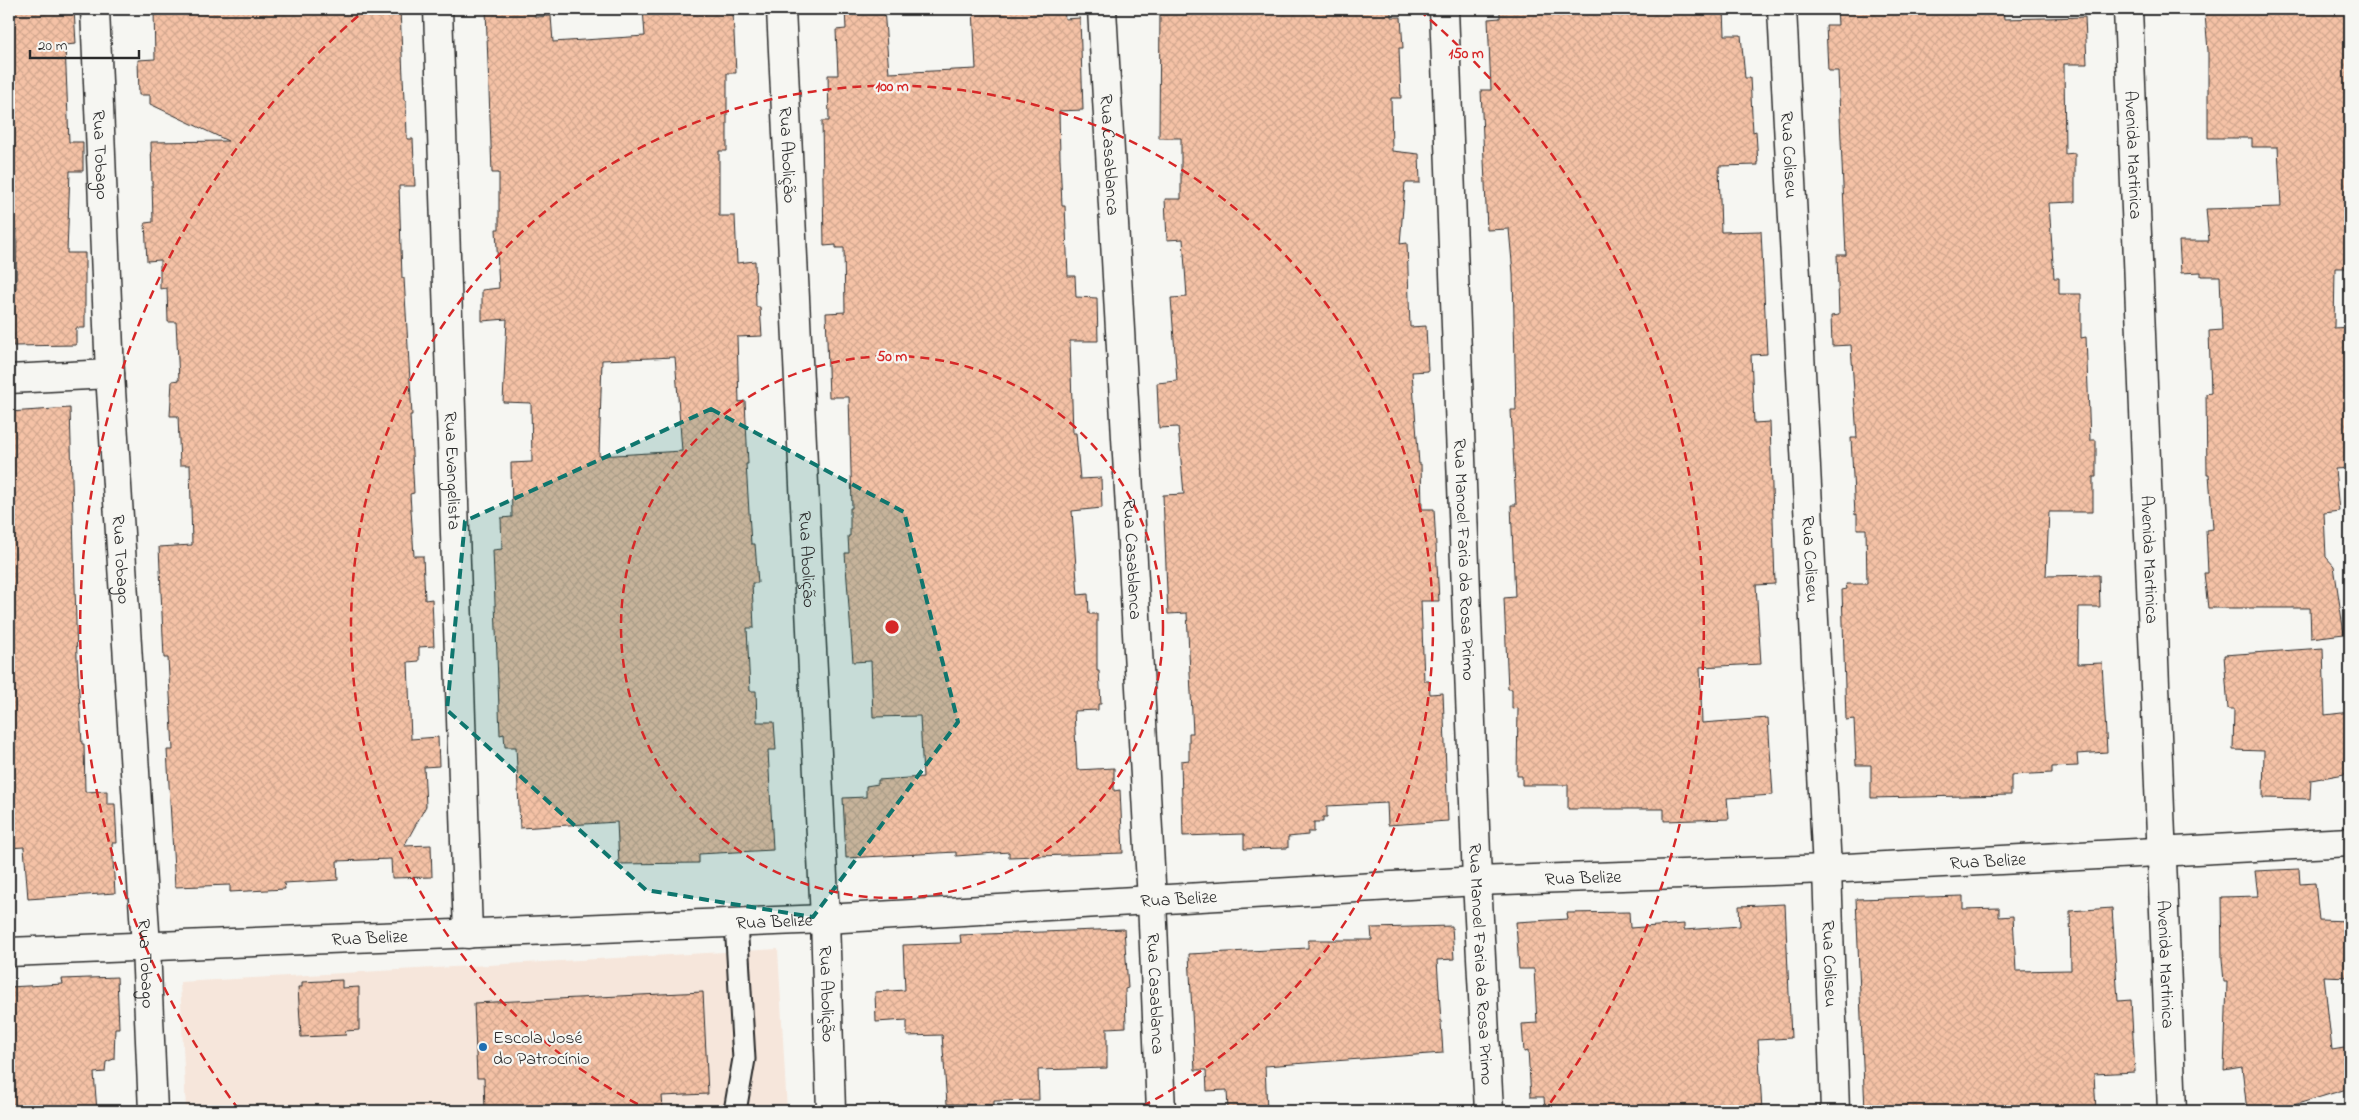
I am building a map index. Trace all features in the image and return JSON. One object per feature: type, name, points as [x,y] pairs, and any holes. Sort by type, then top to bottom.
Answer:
[{"type":"street","name":"Rua Tobago","points":[[95,9],[110,374],[146,947],[153,1111]]},
{"type":"street","name":"Rua Evangelista","points":[[438,9],[468,934]]},
{"type":"street","name":"Rua Abolição","points":[[781,9],[825,918],[832,1111]]},
{"type":"street","name":"Rua Casablanca","points":[[1102,9],[1152,901],[1160,1111]]},
{"type":"street","name":"Rua Manoel Faria da Rosa Primo","points":[[1444,9],[1477,882],[1489,1111]]},
{"type":"street","name":"Rua Coliseu","points":[[1782,9],[1827,869],[1835,1111]]},
{"type":"street","name":"Avenida Martinica","points":[[2128,9],[2172,1111]]},
{"type":"street","points":[[9,379],[110,374]]},
{"type":"street","name":"Rua Belize","points":[[9,952],[825,918],[1477,882],[1827,869],[2350,842]]},
{"type":"lane","points":[[735,1111],[744,1059],[736,922]]},
{"type":"highlighted area","points":[[711,409],[904,512],[958,722],[813,917],[646,890],[447,710],[465,521]]},
{"type":"shaded area","name":"Escola José do Patrocínio","points":[[778,949],[787,1111],[186,1111],[180,982]]},
{"type":"building","points":[[9,9],[74,9],[76,44],[65,45],[69,142],[83,142],[83,171],[70,171],[67,253],[85,253],[85,328],[76,328],[76,345],[13,346],[13,334],[9,333],[9,290],[16,290],[17,229],[9,229],[11,171],[9,171]]},
{"type":"building","points":[[400,9],[407,139],[413,139],[415,186],[399,186],[402,278],[404,278],[412,415],[410,415],[414,493],[410,494],[414,556],[423,556],[425,600],[432,599],[434,646],[419,647],[419,661],[408,662],[411,739],[438,737],[439,766],[424,767],[426,806],[404,846],[431,845],[432,877],[392,878],[391,859],[337,861],[338,880],[284,883],[285,889],[230,892],[230,885],[175,887],[167,750],[173,750],[168,658],[164,658],[159,547],[192,545],[190,465],[180,465],[178,416],[170,416],[172,381],[179,380],[176,322],[168,322],[167,288],[160,289],[160,260],[147,261],[145,223],[153,222],[151,142],[228,141],[150,104],[150,95],[139,95],[138,60],[155,59],[154,10]]},
{"type":"building","points":[[486,9],[535,9],[535,17],[551,16],[553,42],[645,36],[643,9],[729,9],[729,13],[733,13],[736,73],[727,73],[727,151],[719,151],[719,216],[735,216],[737,263],[755,261],[756,307],[760,307],[762,336],[737,337],[739,402],[745,401],[748,464],[746,464],[751,544],[755,544],[758,583],[752,583],[754,628],[747,628],[750,691],[756,691],[757,722],[774,722],[776,750],[768,750],[773,850],[699,854],[699,863],[619,864],[617,822],[520,828],[516,747],[505,747],[504,734],[500,735],[493,550],[502,549],[501,518],[512,517],[511,463],[532,462],[531,403],[503,402],[507,319],[482,321],[482,290],[499,288],[496,229],[499,229],[499,173],[492,173]],"holes":[[[675,357],[682,451],[599,456],[602,360]]]},
{"type":"building","points":[[845,9],[884,9],[889,73],[976,69],[973,9],[1064,9],[1065,19],[1080,18],[1083,110],[1059,111],[1062,206],[1065,206],[1068,276],[1075,276],[1076,297],[1097,298],[1098,341],[1070,341],[1073,433],[1076,433],[1080,479],[1101,478],[1102,508],[1072,511],[1078,595],[1088,594],[1089,614],[1097,614],[1097,671],[1099,671],[1101,704],[1098,704],[1098,710],[1074,711],[1077,770],[1114,768],[1114,791],[1120,790],[1123,853],[1009,857],[1009,852],[956,856],[956,852],[846,858],[843,798],[866,797],[866,786],[878,784],[878,780],[923,777],[920,716],[873,717],[871,661],[853,662],[845,553],[849,553],[848,536],[850,536],[850,508],[852,508],[849,397],[829,397],[826,313],[845,312],[844,248],[836,248],[836,245],[824,246],[822,121],[829,121],[828,75],[838,75],[836,30],[846,29]]},
{"type":"building","points":[[1160,9],[1391,9],[1391,17],[1401,17],[1403,48],[1399,48],[1401,98],[1391,98],[1392,151],[1419,154],[1420,183],[1405,183],[1400,244],[1407,243],[1410,327],[1426,326],[1428,371],[1412,372],[1419,464],[1421,464],[1422,509],[1434,509],[1439,601],[1421,601],[1424,681],[1429,681],[1430,694],[1443,693],[1448,821],[1388,825],[1387,803],[1327,806],[1327,817],[1323,817],[1323,822],[1314,822],[1314,832],[1308,832],[1308,835],[1288,837],[1288,848],[1244,849],[1244,834],[1183,836],[1181,761],[1189,760],[1189,733],[1193,733],[1187,613],[1168,614],[1163,495],[1184,494],[1178,427],[1159,428],[1157,383],[1177,381],[1171,298],[1187,297],[1183,239],[1167,240],[1165,199],[1181,199],[1181,138],[1159,138]]},
{"type":"building","points":[[1500,9],[1724,9],[1725,35],[1741,35],[1745,78],[1750,78],[1753,132],[1756,131],[1758,165],[1719,166],[1721,232],[1761,231],[1767,354],[1751,355],[1754,423],[1770,422],[1775,584],[1756,585],[1761,664],[1700,667],[1702,723],[1768,718],[1773,795],[1727,798],[1729,819],[1664,821],[1664,809],[1568,809],[1568,785],[1522,785],[1522,776],[1517,776],[1518,708],[1512,709],[1512,689],[1508,689],[1504,598],[1515,597],[1511,505],[1516,505],[1511,410],[1516,410],[1513,273],[1509,229],[1487,230],[1481,90],[1491,90],[1488,19],[1500,18]]},
{"type":"building","points":[[1837,9],[2003,9],[2004,19],[2085,17],[2087,64],[2064,64],[2065,154],[2075,153],[2075,202],[2049,203],[2054,278],[2059,278],[2059,294],[2081,294],[2081,338],[2086,337],[2090,440],[2096,440],[2096,477],[2093,477],[2093,512],[2049,512],[2046,576],[2099,575],[2100,607],[2079,607],[2078,664],[2102,663],[2107,752],[2077,754],[2078,766],[2052,767],[2052,773],[2011,775],[2011,795],[1871,798],[1871,765],[1856,765],[1854,719],[1846,720],[1842,590],[1847,589],[1846,584],[1867,584],[1866,529],[1857,529],[1857,514],[1855,515],[1851,438],[1857,438],[1851,345],[1832,346],[1831,316],[1839,315],[1837,255],[1846,255],[1838,71],[1828,71],[1826,25],[1838,25]]},
{"type":"building","points":[[2318,9],[2318,13],[2350,10],[2350,268],[2335,268],[2334,328],[2350,327],[2350,468],[2335,469],[2339,511],[2324,513],[2326,557],[2334,566],[2344,634],[2311,638],[2310,608],[2208,608],[2204,573],[2208,573],[2206,530],[2213,529],[2209,474],[2207,474],[2206,394],[2211,393],[2209,331],[2222,330],[2220,276],[2201,276],[2201,272],[2181,273],[2179,241],[2209,241],[2206,209],[2281,207],[2278,147],[2252,147],[2252,138],[2208,138],[2208,51],[2205,14]]},
{"type":"building","points":[[70,408],[77,658],[82,744],[84,744],[85,792],[107,791],[107,804],[115,804],[117,843],[112,843],[115,893],[28,899],[24,847],[9,848],[9,412]]},
{"type":"building","points":[[2323,648],[2325,715],[2350,712],[2350,773],[2311,780],[2310,799],[2263,798],[2264,751],[2233,750],[2234,709],[2228,709],[2224,655]]},
{"type":"building","points":[[2299,869],[2300,884],[2315,883],[2319,920],[2350,921],[2350,977],[2324,976],[2332,1050],[2350,1047],[2350,1088],[2294,1105],[2295,1111],[2247,1111],[2242,1067],[2224,1070],[2227,982],[2224,982],[2222,959],[2221,897],[2258,896],[2255,871]]},
{"type":"building","points":[[1963,896],[1963,909],[1999,908],[1999,917],[2013,916],[2016,971],[2071,970],[2070,911],[2112,908],[2118,1001],[2131,1000],[2135,1072],[2094,1074],[2096,1111],[1865,1111],[1856,899]]},
{"type":"building","points":[[1785,904],[1791,1038],[1758,1040],[1762,1111],[1545,1111],[1544,1097],[1531,1097],[1528,1051],[1524,1052],[1522,1024],[1537,1023],[1534,969],[1519,969],[1516,922],[1568,919],[1567,913],[1629,912],[1630,928],[1684,924],[1684,930],[1740,926],[1739,906]]},
{"type":"building","points":[[1452,926],[1454,959],[1437,960],[1443,1053],[1265,1066],[1267,1111],[1228,1111],[1227,1090],[1207,1091],[1206,1070],[1195,1070],[1189,954],[1308,948],[1308,940],[1372,940],[1371,928]]},
{"type":"building","points":[[1124,929],[1128,988],[1125,989],[1126,1027],[1107,1028],[1107,1068],[1038,1070],[1039,1100],[994,1101],[994,1105],[947,1104],[942,1035],[907,1036],[907,1020],[876,1022],[875,992],[905,990],[903,945],[961,943],[960,935]]},
{"type":"building","points":[[117,977],[119,1028],[115,1028],[114,1059],[106,1062],[105,1072],[94,1073],[97,1111],[9,1111],[9,987],[63,984],[62,979]]},
{"type":"building","points":[[342,980],[342,988],[359,987],[359,1030],[345,1031],[346,1035],[301,1037],[298,987],[302,987],[302,982]]},
{"type":"building","points":[[703,992],[708,1094],[662,1096],[663,1109],[629,1111],[485,1111],[484,1078],[477,1078],[474,1003]]},
{"type":"place","name":"Escola José do Patrocínio","points":[[483,1047]]}]
